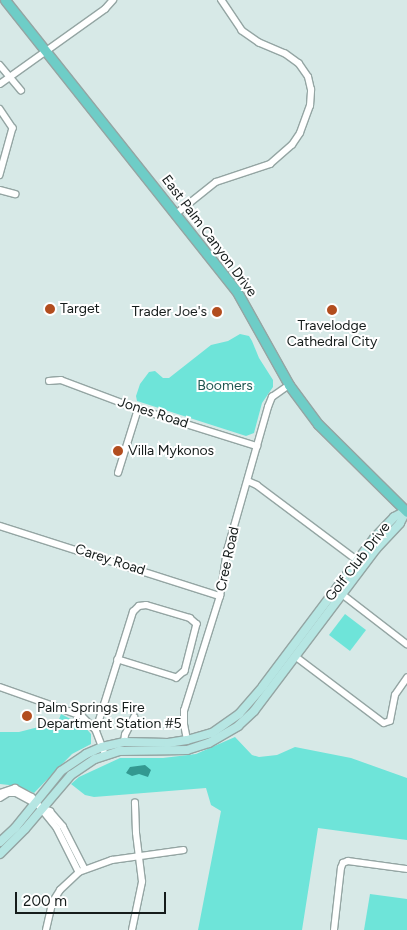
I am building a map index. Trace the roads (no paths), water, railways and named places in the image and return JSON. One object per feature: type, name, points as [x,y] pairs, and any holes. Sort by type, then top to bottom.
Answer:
[{"type":"main road","name":"East Palm Canyon Drive","points":[[6,0],[236,290],[289,385],[318,424],[406,511]]},
{"type":"street","points":[[0,84],[45,50],[105,9],[113,0]]},
{"type":"street","points":[[176,214],[216,182],[270,164],[292,145],[306,121],[310,106],[311,90],[308,77],[299,64],[285,54],[259,43],[242,30],[221,0]]},
{"type":"street","points":[[0,65],[22,90]]},
{"type":"street","points":[[0,109],[2,117],[13,128],[0,174]]},
{"type":"street","points":[[0,190],[16,194]]},
{"type":"street","name":"Jones Road","points":[[49,382],[61,380],[138,409],[257,446]]},
{"type":"street","name":"Cree Road","points":[[187,740],[184,710],[220,596],[227,551],[257,446],[272,397],[289,385]]},
{"type":"street","points":[[118,473],[138,409]]},
{"type":"street","points":[[248,481],[257,485],[357,560]]},
{"type":"street","name":"Golf Club Drive","points":[[0,854],[39,806],[61,771],[74,760],[102,747],[124,742],[168,743],[212,733],[246,708],[357,560],[387,524],[406,511]]},
{"type":"street","name":"Golf Club Drive","points":[[0,842],[71,775],[82,766],[105,755],[119,751],[187,750],[225,735],[254,711],[376,549],[400,524],[406,511]]},
{"type":"street","name":"Carey Road","points":[[0,526],[220,596]]},
{"type":"street","points":[[342,594],[407,644]]},
{"type":"street","points":[[96,730],[133,612],[139,606],[146,605],[190,618],[197,624],[185,671],[177,678],[118,660]]},
{"type":"street","points":[[296,656],[384,723],[390,721],[395,696],[407,678]]},
{"type":"street","points":[[0,687],[74,711],[82,716],[96,730],[105,755]]},
{"type":"street","points":[[124,742],[125,734],[134,717]]},
{"type":"street","points":[[0,793],[15,788],[32,797],[39,806]]},
{"type":"street","points":[[0,798],[8,793],[16,792],[50,811],[63,826],[82,870]]},
{"type":"street","points":[[132,930],[142,882],[135,803]]},
{"type":"street","points":[[46,930],[52,903],[65,885],[82,870],[112,860],[183,850]]},
{"type":"street","points":[[334,930],[340,868],[343,863],[348,861],[407,869]]},
{"type":"place","name":"Target","points":[[50,309]]},
{"type":"place","name":"Travelodge Cathedral City","points":[[332,310]]},
{"type":"place","name":"Trader Joe's","points":[[217,312]]},
{"type":"place","name":"Villa Mykonos","points":[[118,451]]},
{"type":"place","name":"Palm Springs Fire Department Station #5","points":[[27,716]]},
{"type":"park label","name":"Boomers","points":[[225,386]]}]
